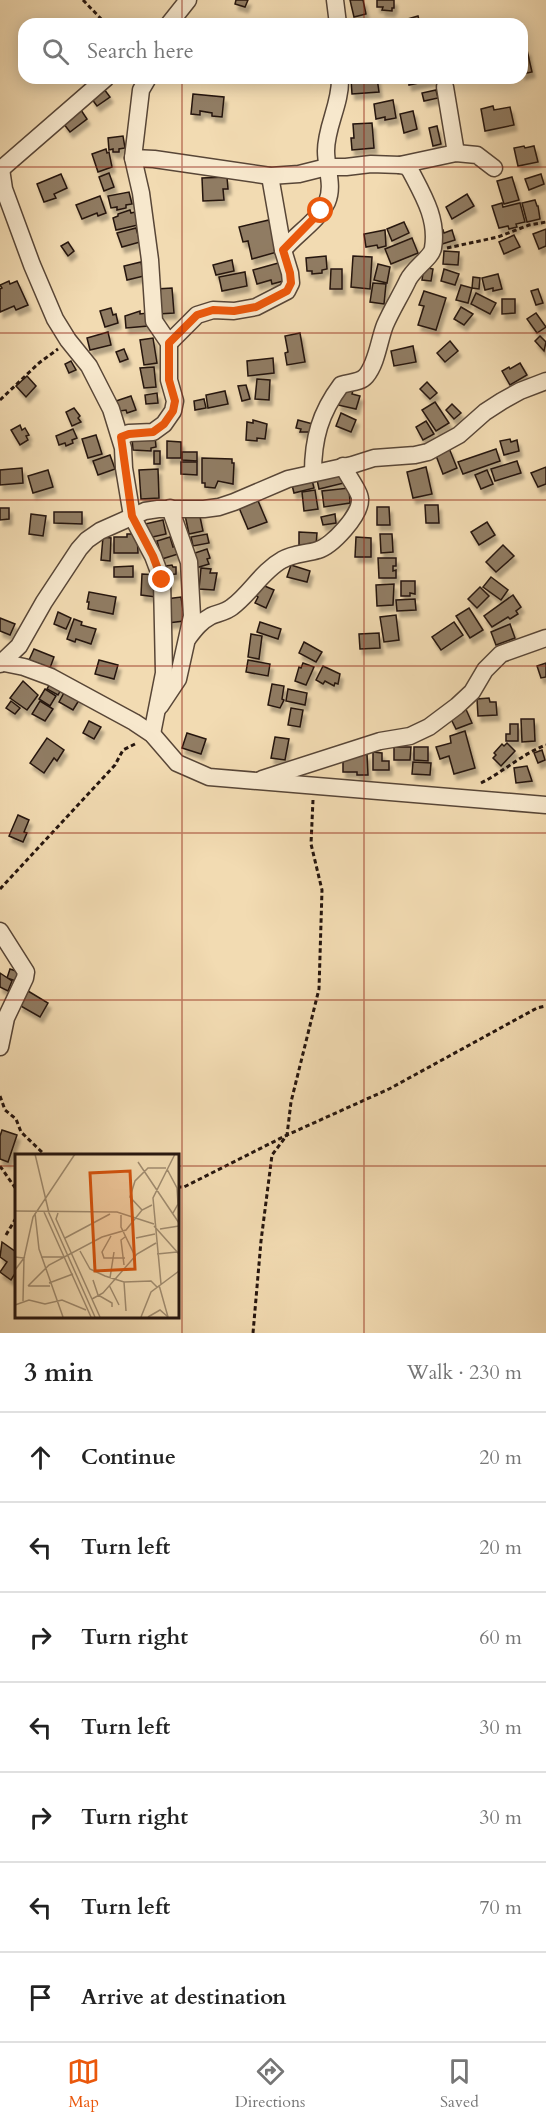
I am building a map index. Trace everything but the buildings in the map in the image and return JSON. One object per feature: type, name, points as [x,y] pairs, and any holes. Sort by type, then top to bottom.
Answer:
[{"type":"street","points":[[335,0],[337,18]]},
{"type":"street","points":[[174,18],[186,2]]},
{"type":"street","points":[[179,18],[186,2]]},
{"type":"street","points":[[99,84],[0,170],[4,189],[32,265],[56,319],[68,340],[89,366],[111,409],[121,437],[132,516],[153,556],[162,580],[164,673],[152,734]]},
{"type":"street","points":[[121,437],[153,432],[164,424],[173,411],[175,401],[169,380],[169,343],[154,321],[150,260],[141,193],[135,170],[134,158],[141,90],[144,84]]},
{"type":"street","points":[[283,250],[327,202],[330,182],[326,152],[339,84]]},
{"type":"street","points":[[445,87],[456,153]]},
{"type":"street","points":[[400,165],[456,153],[477,155],[494,168]]},
{"type":"street","points":[[134,158],[270,176],[299,174],[327,167],[370,164],[400,165],[410,170],[433,221],[433,249],[430,256],[412,272],[385,326],[371,369],[359,382],[341,386],[332,397],[316,434],[313,473]]},
{"type":"street","points":[[169,343],[197,315],[213,310],[234,311],[256,307],[287,291],[291,283],[290,273],[283,250],[270,176]]},
{"type":"street","points":[[1,663],[19,646],[78,549],[100,531],[145,511],[219,507],[288,478],[386,455],[415,455],[428,452],[459,435],[502,400],[546,381]]},
{"type":"street","points":[[188,638],[198,625],[231,608],[281,560],[300,553],[319,550],[338,537],[360,505],[360,496],[343,466]]},
{"type":"street","points":[[159,707],[178,679],[192,616],[189,562],[170,508]]},
{"type":"street","points":[[254,781],[380,741],[410,736],[429,727],[458,706],[472,692],[485,670],[501,654],[546,639]]},
{"type":"street","points":[[1,663],[24,667],[51,677],[152,734],[177,763],[209,777],[546,805]]},
{"type":"street","points":[[0,932],[26,972],[6,1018],[0,1047]]},
{"type":"path","points":[[83,0],[100,18]]},
{"type":"path","points":[[433,249],[498,237],[529,225],[546,222]]},
{"type":"path","points":[[0,400],[39,363],[68,340]]},
{"type":"path","points":[[0,890],[115,765],[123,750],[152,734]]},
{"type":"path","points":[[469,799],[477,786],[501,773],[526,754],[546,745]]},
{"type":"path","points":[[253,1333],[261,1241],[272,1155],[287,1135],[291,1102],[320,988],[322,890],[311,844],[313,786]]},
{"type":"path","points":[[178,1187],[184,1187],[287,1135],[389,1089],[537,1008],[546,1006]]},
{"type":"path","points":[[0,1096],[5,1110],[16,1119],[21,1132],[44,1154]]},
{"type":"path","points":[[0,1166],[15,1188]]},
{"type":"path","points":[[6,1235],[15,1220]]},
{"type":"route","points":[[162,580],[153,556],[132,516],[121,437],[153,432],[164,424],[173,411],[175,401],[169,380],[169,343],[197,315],[213,310],[234,311],[256,307],[287,291],[291,283],[283,250],[321,211]]}]
